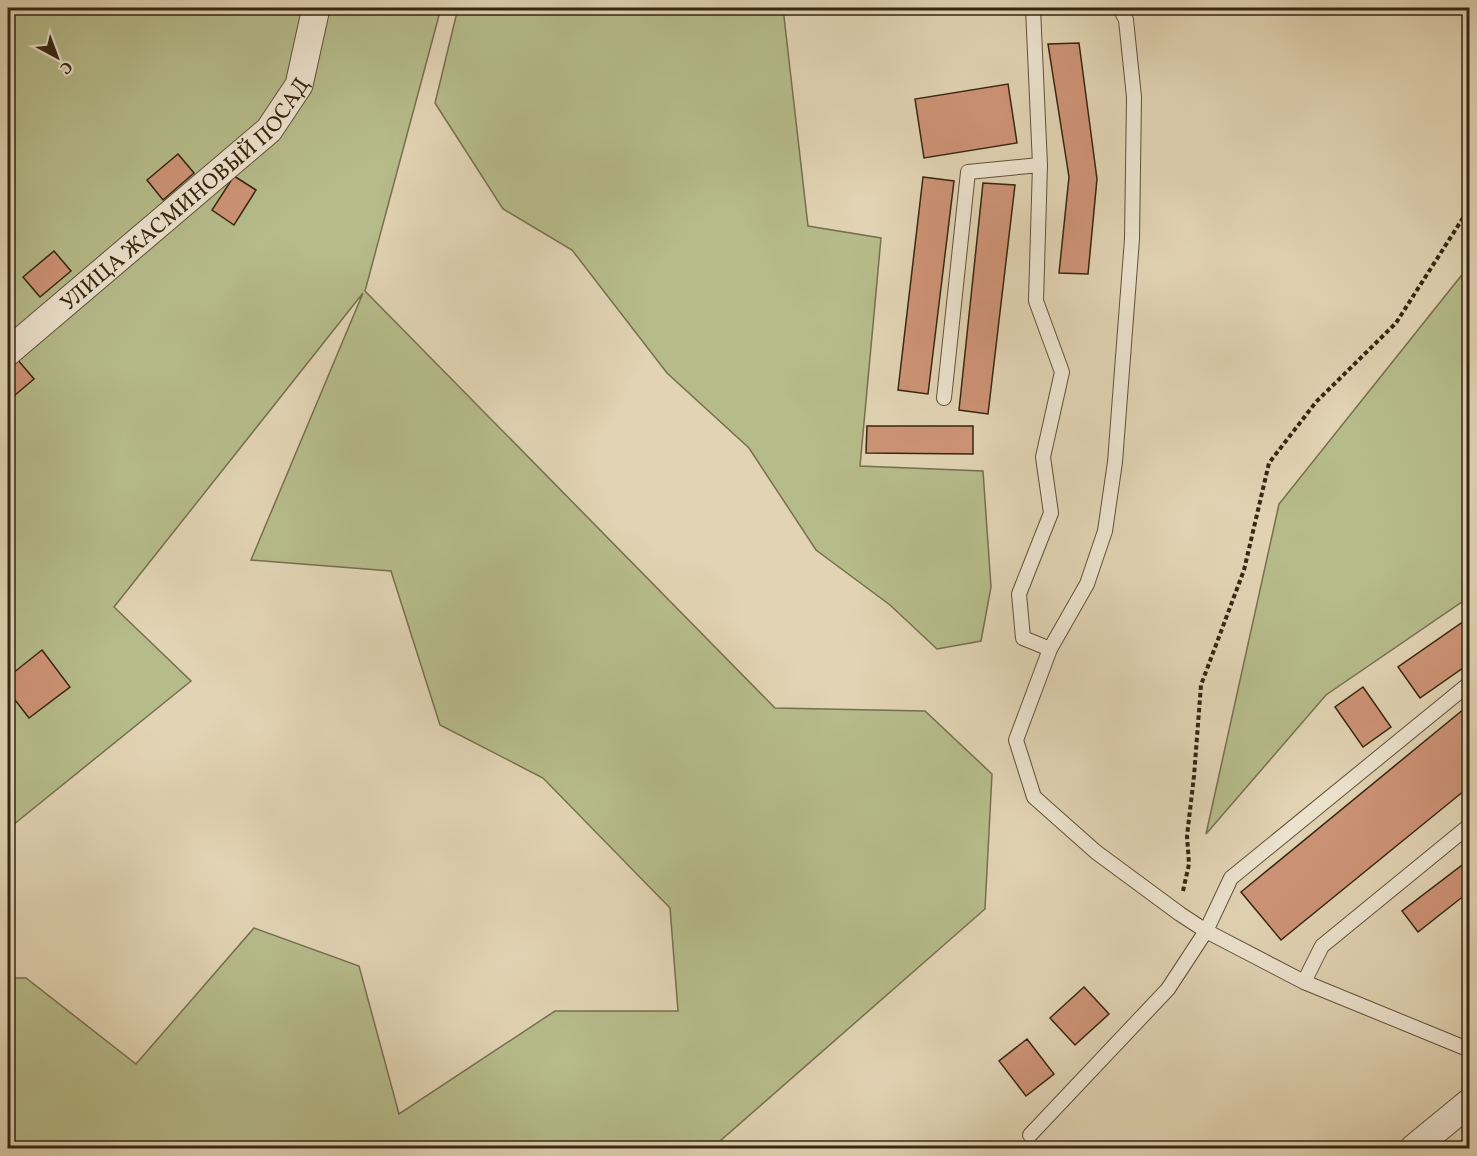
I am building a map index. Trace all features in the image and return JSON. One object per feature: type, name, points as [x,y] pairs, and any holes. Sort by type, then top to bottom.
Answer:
[{"type":"street","name":"УЛИЦА ЖАСМИНОВЫЙ ПОСАД","points":[[8,352],[269,130],[299,85],[316,8]]},
{"type":"street","points":[[1414,1149],[1470,1102]]},
{"type":"lane","points":[[1033,8],[1040,165],[1036,301],[1062,372],[1043,457],[1051,513],[1019,594],[1023,638],[1050,649]]},
{"type":"lane","points":[[1120,8],[1126,20],[1134,109],[1132,239],[1115,462],[1106,531],[1086,584],[1050,649],[1016,740],[1034,797],[1096,852],[1206,931],[1304,982],[1470,1050]]},
{"type":"lane","points":[[944,398],[968,172],[1040,165]]},
{"type":"lane","points":[[1030,1134],[1168,989],[1206,931],[1231,878],[1470,683]]},
{"type":"lane","points":[[1304,982],[1322,946],[1470,825]]},
{"type":"path","points":[[1180,914],[1189,864],[1187,836],[1201,685],[1244,570],[1269,463],[1316,402],[1396,323],[1470,207]]},
{"type":"green space","points":[[8,8],[441,8],[365,291],[775,708],[925,711],[992,774],[985,909],[712,1148],[8,1148],[8,978],[26,978],[136,1064],[254,928],[359,966],[399,1114],[555,1011],[678,1011],[670,908],[543,778],[440,725],[391,571],[251,560],[363,293],[114,607],[191,681],[8,829]]},
{"type":"green space","points":[[458,8],[783,8],[808,226],[881,238],[860,466],[983,471],[991,587],[981,641],[937,649],[890,605],[816,550],[749,448],[667,373],[572,250],[503,209],[435,103]]},
{"type":"green space","points":[[1469,266],[1469,597],[1326,695],[1206,834],[1279,504]]},
{"type":"building","points":[[1079,43],[1097,179],[1088,274],[1059,273],[1069,177],[1048,44]]},
{"type":"building","points":[[1008,84],[1017,143],[924,158],[915,99]]},
{"type":"building","points":[[178,154],[194,173],[163,200],[147,180]]},
{"type":"building","points":[[234,176],[256,190],[234,225],[212,210]]},
{"type":"building","points":[[923,177],[954,181],[928,394],[898,390]]},
{"type":"building","points":[[983,183],[1015,185],[988,414],[959,410]]},
{"type":"building","points":[[54,251],[71,271],[40,297],[23,277]]},
{"type":"building","points":[[17,359],[34,379],[8,401],[8,367]]},
{"type":"building","points":[[867,426],[973,426],[973,454],[866,453]]},
{"type":"building","points":[[1470,617],[1470,663],[1420,698],[1398,667]]},
{"type":"building","points":[[42,650],[70,687],[29,718],[8,691],[8,677]]},
{"type":"building","points":[[1363,687],[1391,727],[1363,747],[1335,707]]},
{"type":"building","points":[[1470,704],[1470,786],[1281,940],[1241,892]]},
{"type":"building","points":[[1470,859],[1470,891],[1418,932],[1402,911]]},
{"type":"building","points":[[1084,987],[1109,1014],[1075,1045],[1050,1018]]},
{"type":"building","points":[[1027,1039],[1054,1074],[1026,1096],[999,1061]]}]
